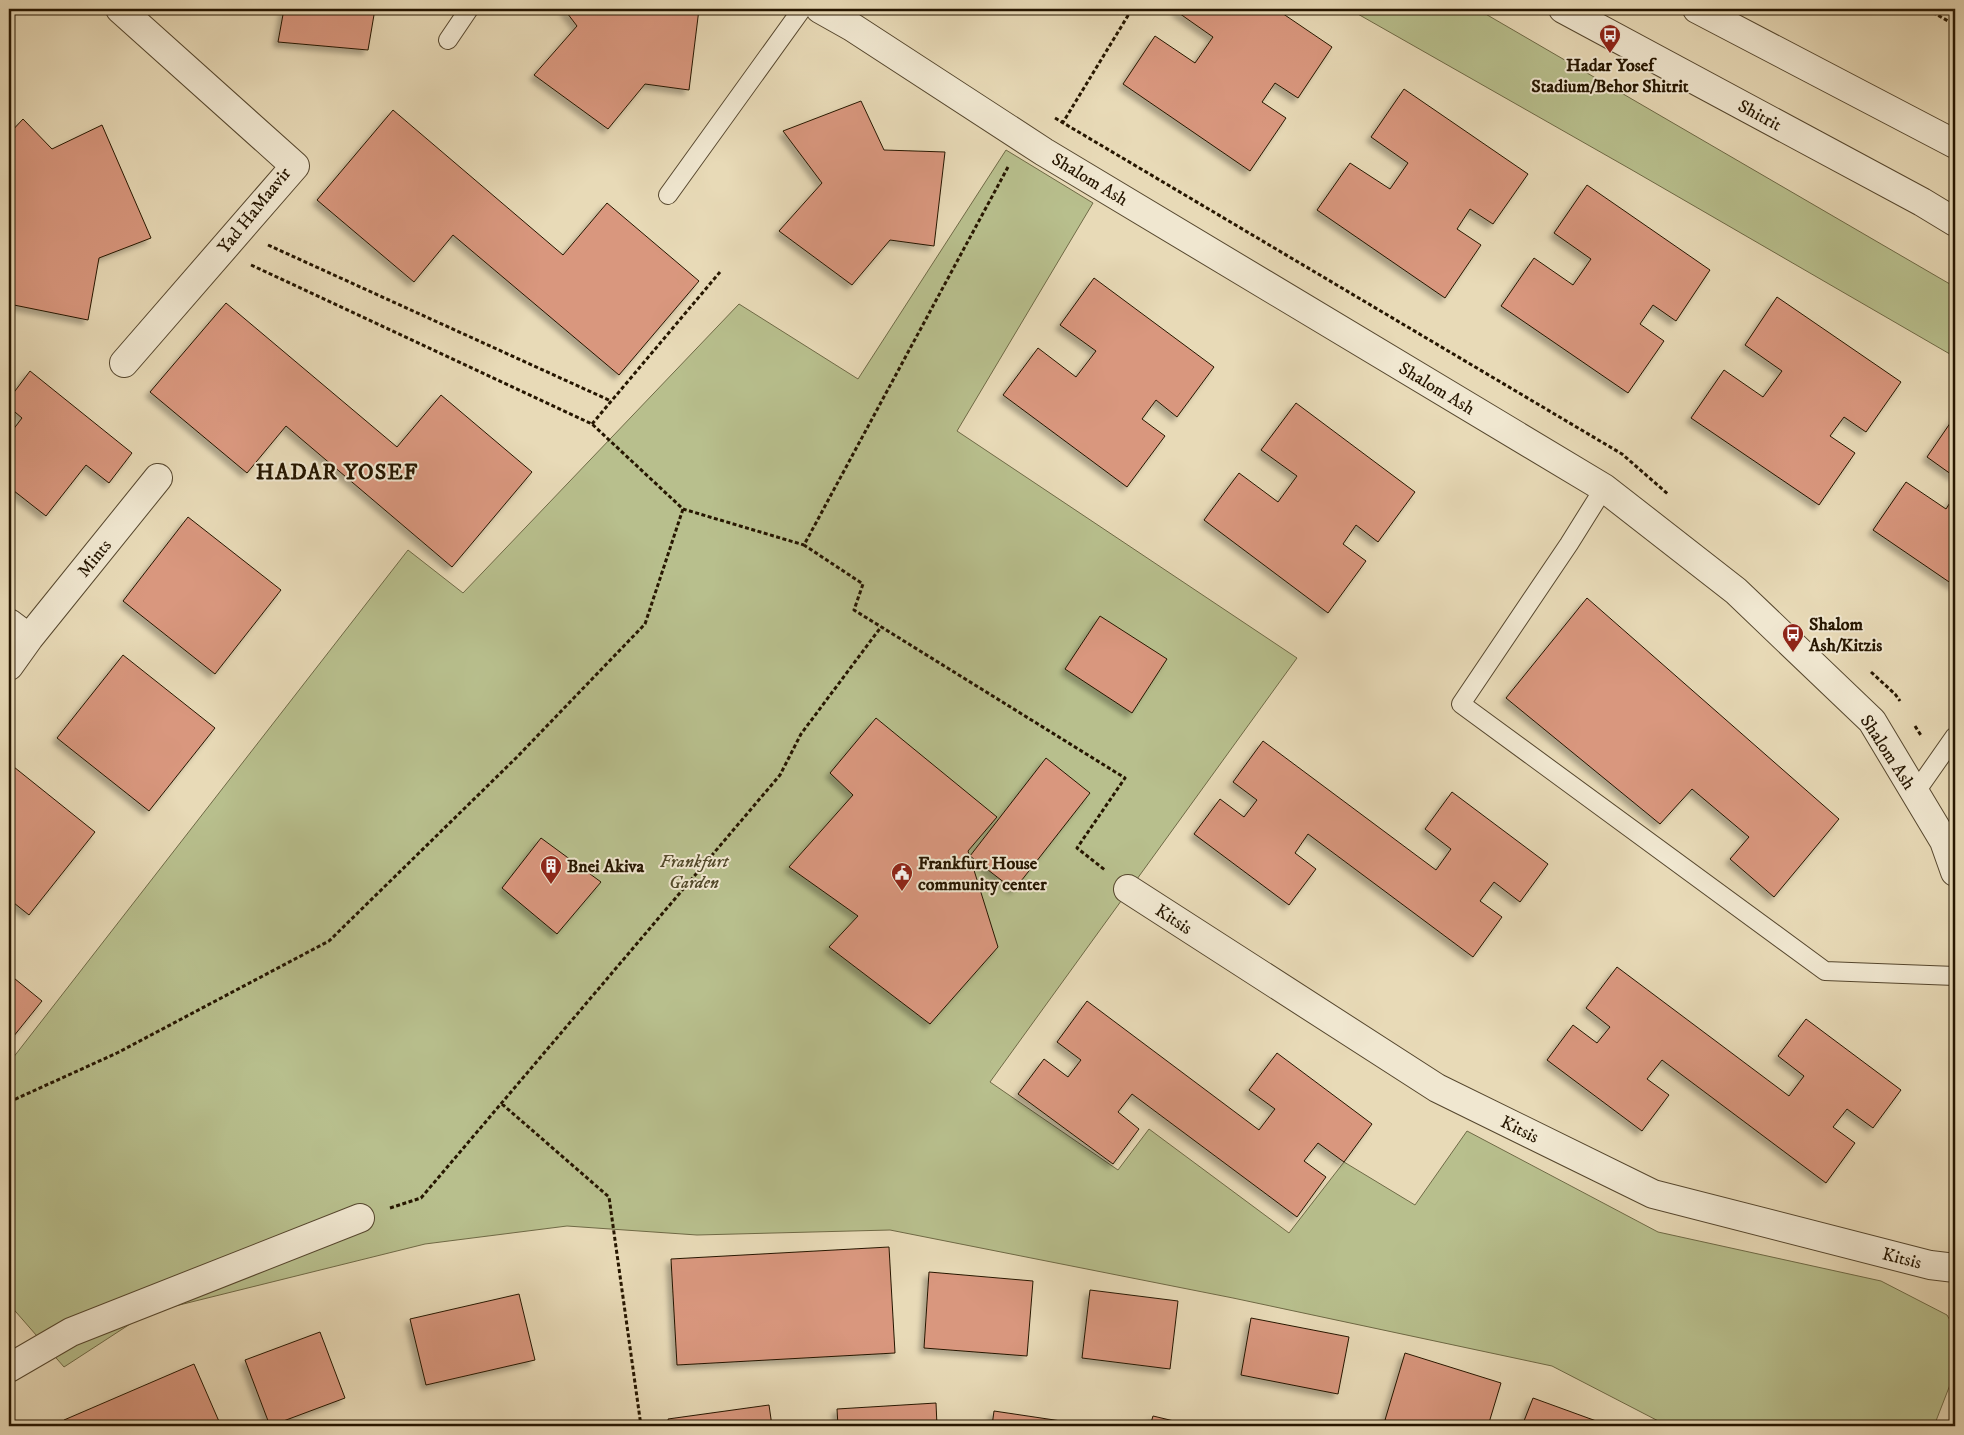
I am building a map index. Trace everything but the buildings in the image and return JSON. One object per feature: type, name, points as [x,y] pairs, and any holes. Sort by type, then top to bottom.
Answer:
[{"type":"street","name":"Yad HaMaavir","points":[[120,9],[295,166],[124,364]]},
{"type":"street","name":"Shalom Ash","points":[[820,9],[852,27],[1034,145],[1604,488],[1736,591],[1872,721],[1944,841],[1955,872]]},
{"type":"street","name":"Shitrit","points":[[1563,9],[1922,202],[1955,222]]},
{"type":"street","points":[[1697,9],[1955,144]]},
{"type":"street","name":"Mints","points":[[9,666],[19,631],[158,478]]},
{"type":"street","name":"Kitsis","points":[[1128,889],[1437,1088],[1653,1194],[1930,1265],[1955,1268]]},
{"type":"street","points":[[9,1368],[70,1332],[360,1218]]},
{"type":"lane","points":[[448,40],[469,9]]},
{"type":"lane","points":[[668,196],[802,9]]},
{"type":"lane","points":[[1604,488],[1569,544],[1461,704],[1825,971],[1955,976]]},
{"type":"lane","points":[[1915,793],[1955,736]]},
{"type":"path","points":[[804,545],[1034,145],[1132,9]]},
{"type":"path","points":[[1927,9],[1955,25]]},
{"type":"path","points":[[230,241],[611,401]]},
{"type":"path","points":[[230,241],[592,424],[683,508],[804,545],[864,584],[854,610],[1125,778],[1078,848],[1128,889]]},
{"type":"path","points":[[592,424],[720,272]]},
{"type":"path","points":[[9,1102],[116,1053],[329,941],[517,757],[645,624],[683,508]]},
{"type":"path","points":[[360,1218],[421,1198],[780,775],[801,734],[881,627]]},
{"type":"path","points":[[502,1104],[609,1197],[641,1426]]},
{"type":"green space","points":[[1349,9],[1477,9],[1955,287],[1955,357],[1632,170]]},
{"type":"green space","name":"Frankfurt Garden","points":[[1006,150],[1093,203],[957,431],[1297,658],[990,1082],[1118,1170],[1149,1129],[1289,1233],[1344,1162],[1415,1205],[1467,1131],[1658,1232],[1881,1281],[1947,1315],[1955,1329],[1955,1372],[1934,1426],[1668,1426],[1552,1366],[1233,1298],[890,1230],[697,1235],[567,1226],[425,1244],[147,1313],[64,1367],[9,1304],[9,1063],[408,550],[463,593],[739,304],[858,379]]},
{"type":"place","name":"Hadar Yosef Stadium/Behor Shitrit","points":[[1610,54]]},
{"type":"place","name":"Shalom Ash/Kitzis","points":[[1793,653]]},
{"type":"place","name":"Bnei Akiva","points":[[551,885]]},
{"type":"place","name":"Frankfurt House community center","points":[[902,892]]},
{"type":"district","name":"HADAR YOSEF","points":[[337,471]]}]
